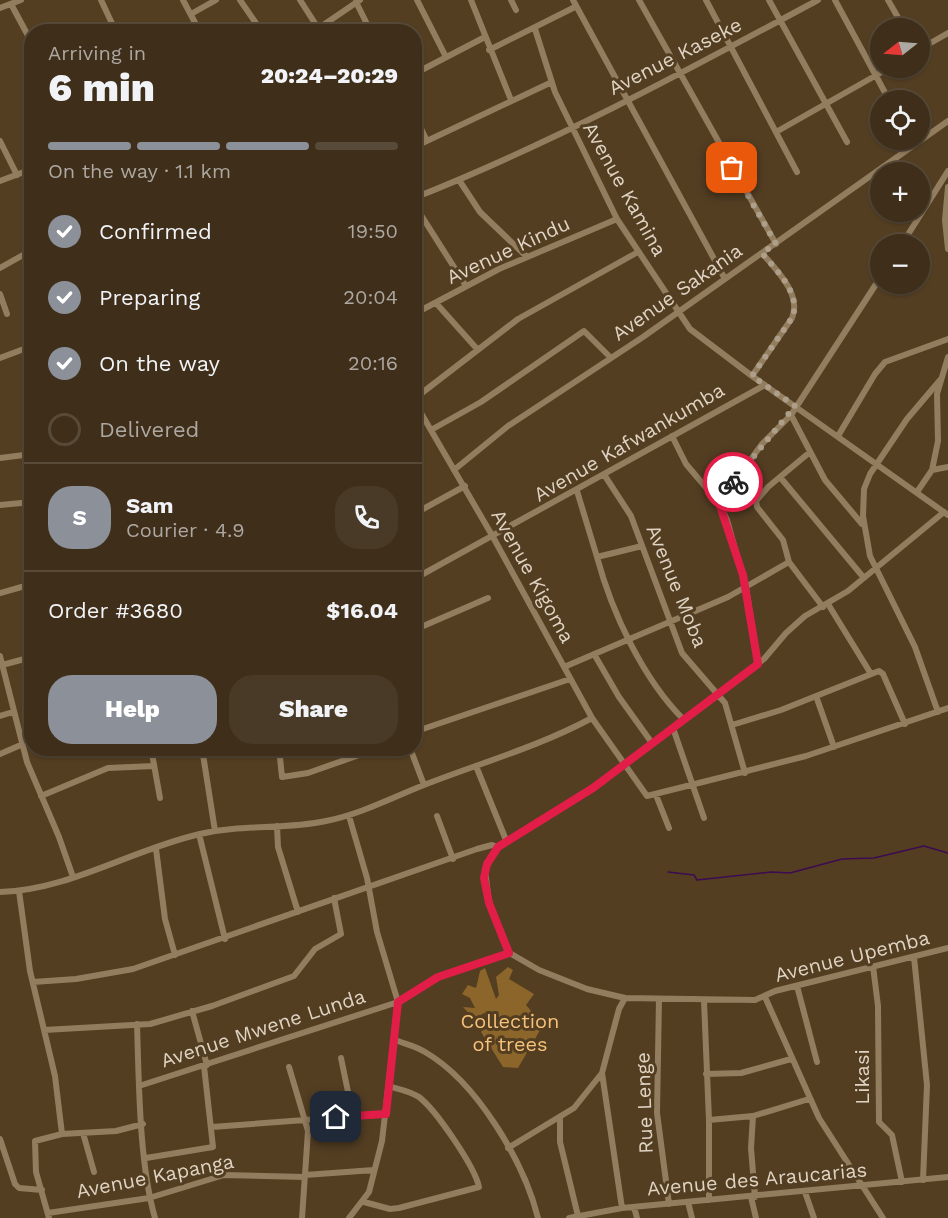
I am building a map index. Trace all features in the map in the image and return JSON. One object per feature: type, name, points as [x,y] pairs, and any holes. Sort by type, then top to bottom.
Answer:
[{"type":"street","points":[[0,8],[21,0]]},
{"type":"street","points":[[101,0],[112,24]]},
{"type":"street","points":[[183,0],[196,24]]},
{"type":"street","points":[[191,14],[216,0]]},
{"type":"street","points":[[240,0],[256,24]]},
{"type":"street","points":[[300,0],[313,24]]},
{"type":"street","points":[[417,0],[446,57]]},
{"type":"street","points":[[471,0],[489,50],[511,100]]},
{"type":"street","points":[[511,0],[516,10]]},
{"type":"street","points":[[573,0],[575,8],[725,279]]},
{"type":"street","points":[[639,0],[776,244]]},
{"type":"street","points":[[706,0],[797,172]]},
{"type":"street","points":[[769,0],[847,142]]},
{"type":"street","name":"Avenue Kaseke","points":[[422,195],[459,180],[626,99],[818,0]]},
{"type":"street","points":[[835,0],[870,66]]},
{"type":"street","points":[[888,0],[898,18]]},
{"type":"street","points":[[325,24],[358,1],[368,24]]},
{"type":"street","points":[[10,4],[24,29]]},
{"type":"street","points":[[489,50],[575,8]]},
{"type":"street","name":"Avenue Kamina","points":[[535,29],[552,82],[617,219],[678,312],[701,339],[946,514]]},
{"type":"street","points":[[930,43],[948,33]]},
{"type":"street","points":[[422,70],[485,38]]},
{"type":"street","points":[[776,132],[872,78]]},
{"type":"street","points":[[422,143],[552,82]]},
{"type":"street","name":"Avenue Sakania","points":[[454,470],[507,426],[678,312],[948,121]]},
{"type":"street","points":[[422,131],[427,141]]},
{"type":"street","points":[[0,141],[17,175]]},
{"type":"street","points":[[908,234],[948,171]]},
{"type":"street","points":[[0,181],[24,172]]},
{"type":"street","points":[[459,180],[480,212],[527,257]]},
{"type":"street","points":[[939,187],[948,187],[948,249]]},
{"type":"street","points":[[422,217],[466,286]]},
{"type":"street","name":"Avenue Kindu","points":[[422,310],[527,257],[617,219]]},
{"type":"street","points":[[422,394],[518,319],[638,252]]},
{"type":"street","points":[[752,376],[792,318],[796,306],[787,286],[762,253]]},
{"type":"street","points":[[1,266],[24,254]]},
{"type":"street","points":[[719,503],[762,444],[791,415],[870,293]]},
{"type":"street","points":[[0,294],[7,314]]},
{"type":"street","points":[[436,303],[478,350]]},
{"type":"street","points":[[431,430],[481,402],[584,331],[611,358]]},
{"type":"street","points":[[838,436],[875,374],[885,362],[948,339]]},
{"type":"street","points":[[0,358],[24,349]]},
{"type":"street","points":[[917,492],[932,470],[938,441],[937,403],[948,357]]},
{"type":"street","points":[[938,712],[919,657],[870,556],[863,524],[866,481],[907,419],[941,379]]},
{"type":"street","name":"Avenue Kafwankumba","points":[[422,575],[605,476],[765,385]]},
{"type":"street","name":"Avenue Kigoma","points":[[422,414],[465,486],[592,717],[645,795],[656,795]]},
{"type":"street","points":[[791,415],[825,480],[863,524]]},
{"type":"street","points":[[672,436],[686,464],[719,503],[732,537],[746,588],[758,664]]},
{"type":"street","points":[[810,452],[756,501],[757,507],[783,540],[789,562],[825,605],[871,674]]},
{"type":"street","points":[[0,458],[24,455]]},
{"type":"street","points":[[932,470],[948,467]]},
{"type":"street","name":"Avenue Moba","points":[[605,476],[631,516],[682,653],[725,703],[745,773]]},
{"type":"street","points":[[780,477],[864,578]]},
{"type":"street","points":[[422,510],[465,486]]},
{"type":"street","points":[[577,491],[613,608],[654,685],[684,720]]},
{"type":"street","points":[[0,505],[24,503]]},
{"type":"street","points":[[509,953],[489,903],[484,878],[487,864],[498,847],[624,766],[758,664],[791,628],[864,578],[946,514]]},
{"type":"street","points":[[597,557],[642,546]]},
{"type":"street","points":[[564,667],[746,588],[789,562]]},
{"type":"street","points":[[0,593],[24,586]]},
{"type":"street","points":[[422,627],[488,598]]},
{"type":"street","points":[[594,654],[618,697],[652,743]]},
{"type":"street","points":[[0,656],[24,747]]},
{"type":"street","points":[[2,665],[24,659]]},
{"type":"street","points":[[732,725],[882,672],[905,724]]},
{"type":"street","points":[[422,729],[570,679]]},
{"type":"street","points":[[816,696],[834,747]]},
{"type":"street","points":[[669,828],[656,795],[745,773],[834,747],[948,708]]},
{"type":"street","points":[[0,716],[13,712]]},
{"type":"street","points":[[0,892],[19,891],[72,877],[199,834],[315,823],[349,816],[424,784],[552,739],[592,717]]},
{"type":"street","points":[[673,728],[695,786],[704,818]]},
{"type":"street","points":[[0,754],[23,744]]},
{"type":"street","points":[[27,756],[72,877]]},
{"type":"street","points":[[152,756],[160,798]]},
{"type":"street","points":[[203,756],[215,831]]},
{"type":"street","points":[[279,756],[280,775],[283,777],[310,772],[353,756]]},
{"type":"street","points":[[413,756],[424,784]]},
{"type":"street","points":[[41,796],[108,768],[154,766]]},
{"type":"street","points":[[476,766],[506,840]]},
{"type":"street","points":[[349,816],[368,886],[377,932],[398,1002],[386,1114],[374,1170],[364,1202],[350,1218]]},
{"type":"street","points":[[437,816],[453,859]]},
{"type":"street","points":[[278,826],[278,847],[298,912]]},
{"type":"street","points":[[199,834],[225,939]]},
{"type":"street","points":[[33,982],[112,974],[225,939],[334,898],[488,846],[498,847]]},
{"type":"street","points":[[156,849],[165,919],[175,955]]},
{"type":"street","points":[[19,891],[33,982],[62,1116],[62,1134]]},
{"type":"street","points":[[44,1030],[159,1022],[294,976],[315,949],[341,934],[334,898]]},
{"type":"street","name":"Avenue Upemba","points":[[509,953],[539,970],[587,989],[625,998],[704,1001],[755,1000],[797,986],[948,948]]},
{"type":"street","name":"Avenue Mwene Lunda","points":[[139,1086],[398,1002],[438,977],[509,953]]},
{"type":"street","points":[[914,957],[927,1071],[923,1179]]},
{"type":"street","name":"Likasi","points":[[873,966],[878,1005],[879,1122],[892,1135],[902,1182]]},
{"type":"street","points":[[797,986],[817,1062]]},
{"type":"street","points":[[765,997],[809,1100],[839,1152],[883,1218]]},
{"type":"street","points":[[622,1208],[602,1073],[616,1020],[625,998]]},
{"type":"street","name":"Rue Lenge","points":[[659,999],[657,1113],[669,1204]]},
{"type":"street","points":[[704,1001],[710,1120],[709,1200]]},
{"type":"street","points":[[146,1158],[212,1148],[206,1065],[192,1011]]},
{"type":"street","points":[[137,1024],[139,1086],[149,1198],[155,1218]]},
{"type":"street","points":[[395,1040],[426,1052],[454,1075],[478,1102],[524,1173],[538,1218]]},
{"type":"street","points":[[341,1058],[353,1116]]},
{"type":"street","points":[[706,1074],[741,1073],[791,1059]]},
{"type":"street","points":[[289,1067],[306,1119],[308,1137],[302,1218]]},
{"type":"street","points":[[508,1148],[560,1117],[578,1103],[602,1073]]},
{"type":"street","points":[[364,1202],[390,1209],[399,1208],[479,1187],[457,1145],[434,1113],[415,1095],[388,1086]]},
{"type":"street","points":[[710,1120],[753,1116],[809,1100]]},
{"type":"street","points":[[212,1127],[386,1114]]},
{"type":"street","points":[[753,1116],[751,1148],[756,1218]]},
{"type":"street","points":[[560,1117],[560,1142],[573,1217]]},
{"type":"street","points":[[49,1215],[36,1173],[34,1144],[39,1139],[62,1134],[116,1131],[143,1125]]},
{"type":"street","points":[[83,1133],[94,1172]]},
{"type":"street","points":[[0,1139],[15,1184],[19,1188],[42,1190]]},
{"type":"street","name":"Avenue Kapanga","points":[[49,1215],[149,1198],[224,1175],[305,1176],[374,1170]]},
{"type":"street","name":"Avenue des Araucarias","points":[[573,1217],[622,1208],[948,1177]]},
{"type":"street","points":[[805,1192],[814,1218]]},
{"type":"street","points":[[688,1202],[692,1218]]},
{"type":"street","points":[[634,1207],[637,1218]]},
{"type":"green space","name":"Collection of trees","points":[[508,967],[513,970],[509,979],[534,994],[526,1005],[543,1025],[518,1068],[503,1067],[481,1032],[491,1018],[484,1013],[474,1019],[463,1007],[475,1008],[470,998],[462,994],[468,985],[476,988],[480,971],[485,968],[496,999],[499,995],[496,977]]},
{"type":"waterway","points":[[668,872],[694,875],[697,880],[772,872],[790,873],[842,859],[874,858],[924,846],[948,853]]},
{"type":"way so far","points":[[732,168],[776,244],[762,253],[787,286],[796,306],[792,318],[752,376],[795,406],[791,415],[762,444],[733,482]]},
{"type":"route","points":[[336,1117],[386,1114],[398,1002],[438,977],[509,953],[489,903],[484,878],[485,868],[498,847],[535,821],[593,788],[758,664],[743,575],[727,520],[719,503],[733,482]]}]
